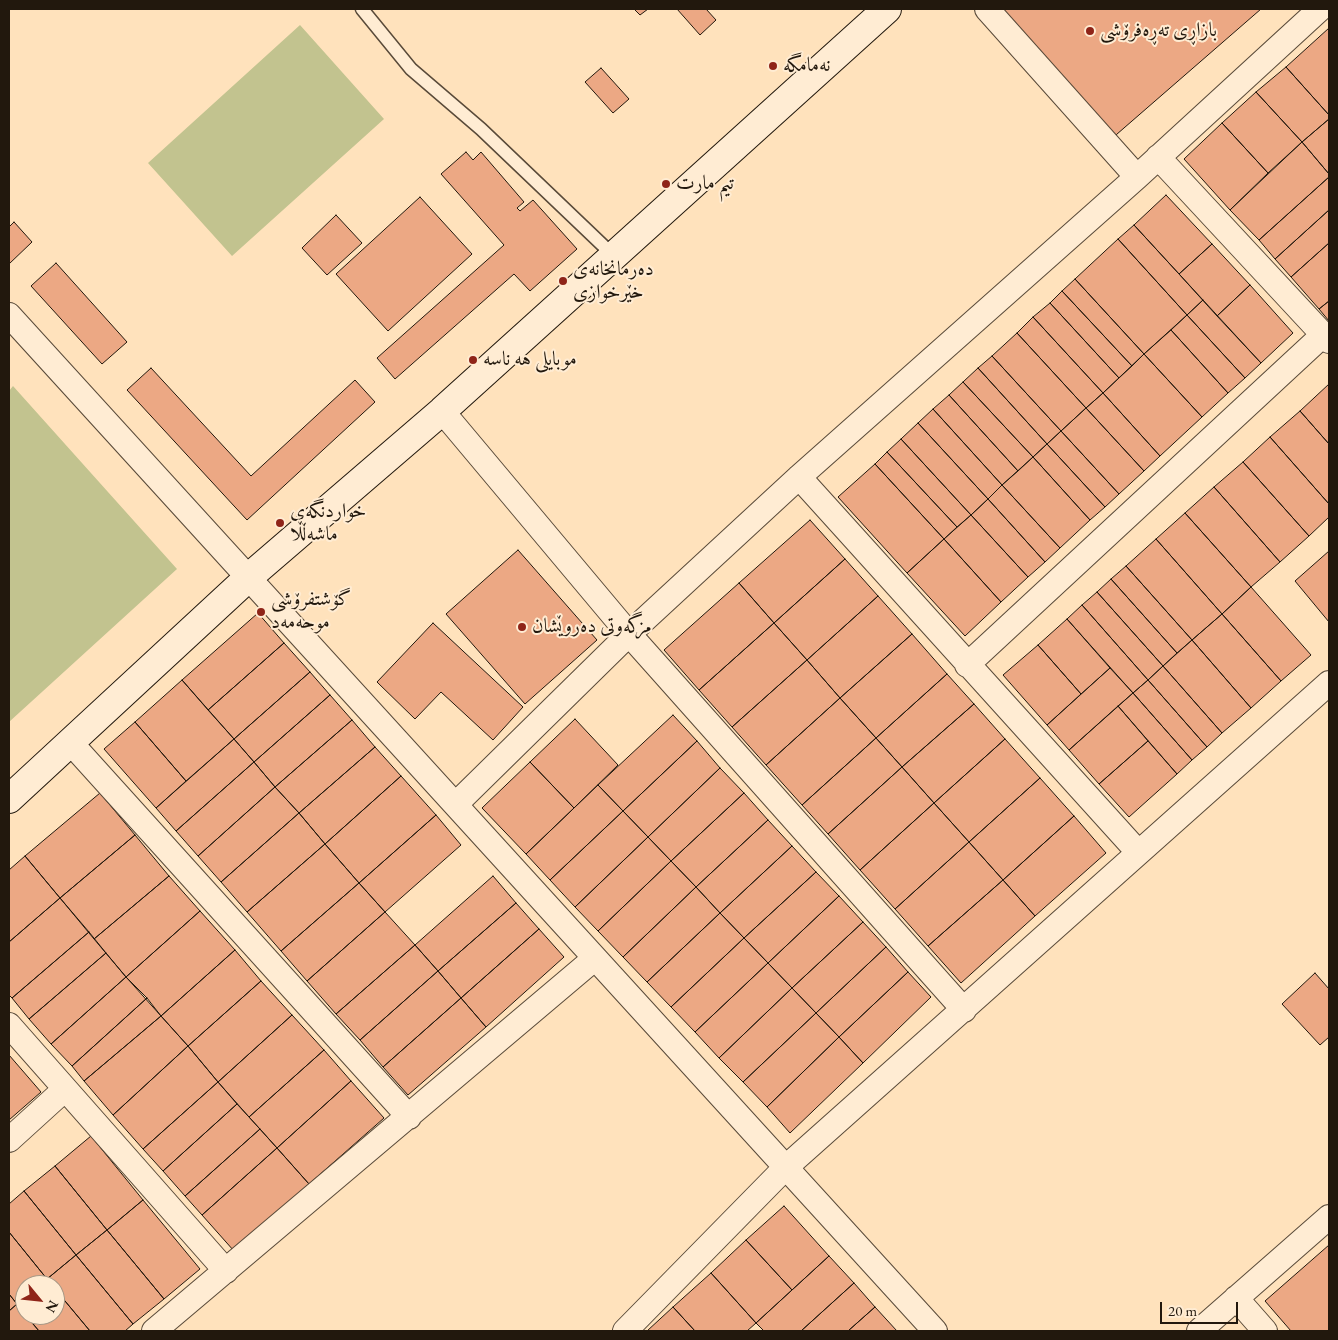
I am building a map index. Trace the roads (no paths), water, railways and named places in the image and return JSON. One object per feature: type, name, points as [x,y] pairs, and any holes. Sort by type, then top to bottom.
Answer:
[{"type":"street","points":[[9,799],[250,577],[442,411],[887,9]]},
{"type":"street","points":[[987,9],[1137,176]]},
{"type":"street","points":[[456,804],[629,634],[799,477],[1137,176],[1320,9]]},
{"type":"street","points":[[967,664],[1326,338],[1158,157]]},
{"type":"street","points":[[9,314],[456,804],[594,959],[935,1331]]},
{"type":"street","points":[[442,411],[629,634],[964,1010]]},
{"type":"street","points":[[799,477],[1138,852]]},
{"type":"street","points":[[625,1331],[785,1168],[1329,683]]},
{"type":"street","points":[[70,742],[409,1117]]},
{"type":"street","points":[[154,1331],[594,959]]},
{"type":"street","points":[[9,1025],[64,1090],[226,1271]]},
{"type":"street","points":[[9,1140],[64,1090]]},
{"type":"street","points":[[1199,1331],[1329,1218]]},
{"type":"street","points":[[1236,1298],[1265,1331]]},
{"type":"lane","points":[[362,9],[411,69],[481,129],[614,256]]},
{"type":"place","name":"بازاڕی تەڕەفرۆشی","points":[[1090,31]]},
{"type":"place","name":"نەمامگە","points":[[773,66]]},
{"type":"place","name":"تیم مارت","points":[[666,184]]},
{"type":"place","name":"دەرمانخانەی خێرخوازی","points":[[563,281]]},
{"type":"place","name":"موبایلی هه ناسه","points":[[473,360]]},
{"type":"place","name":"خواردنگەی ماشەڵڵا","points":[[280,523]]},
{"type":"place","name":"گۆشتفرۆشی موحەمەد","points":[[261,612]]},
{"type":"place","name":"مزگەوتی دەروێشان","points":[[522,627]]}]
